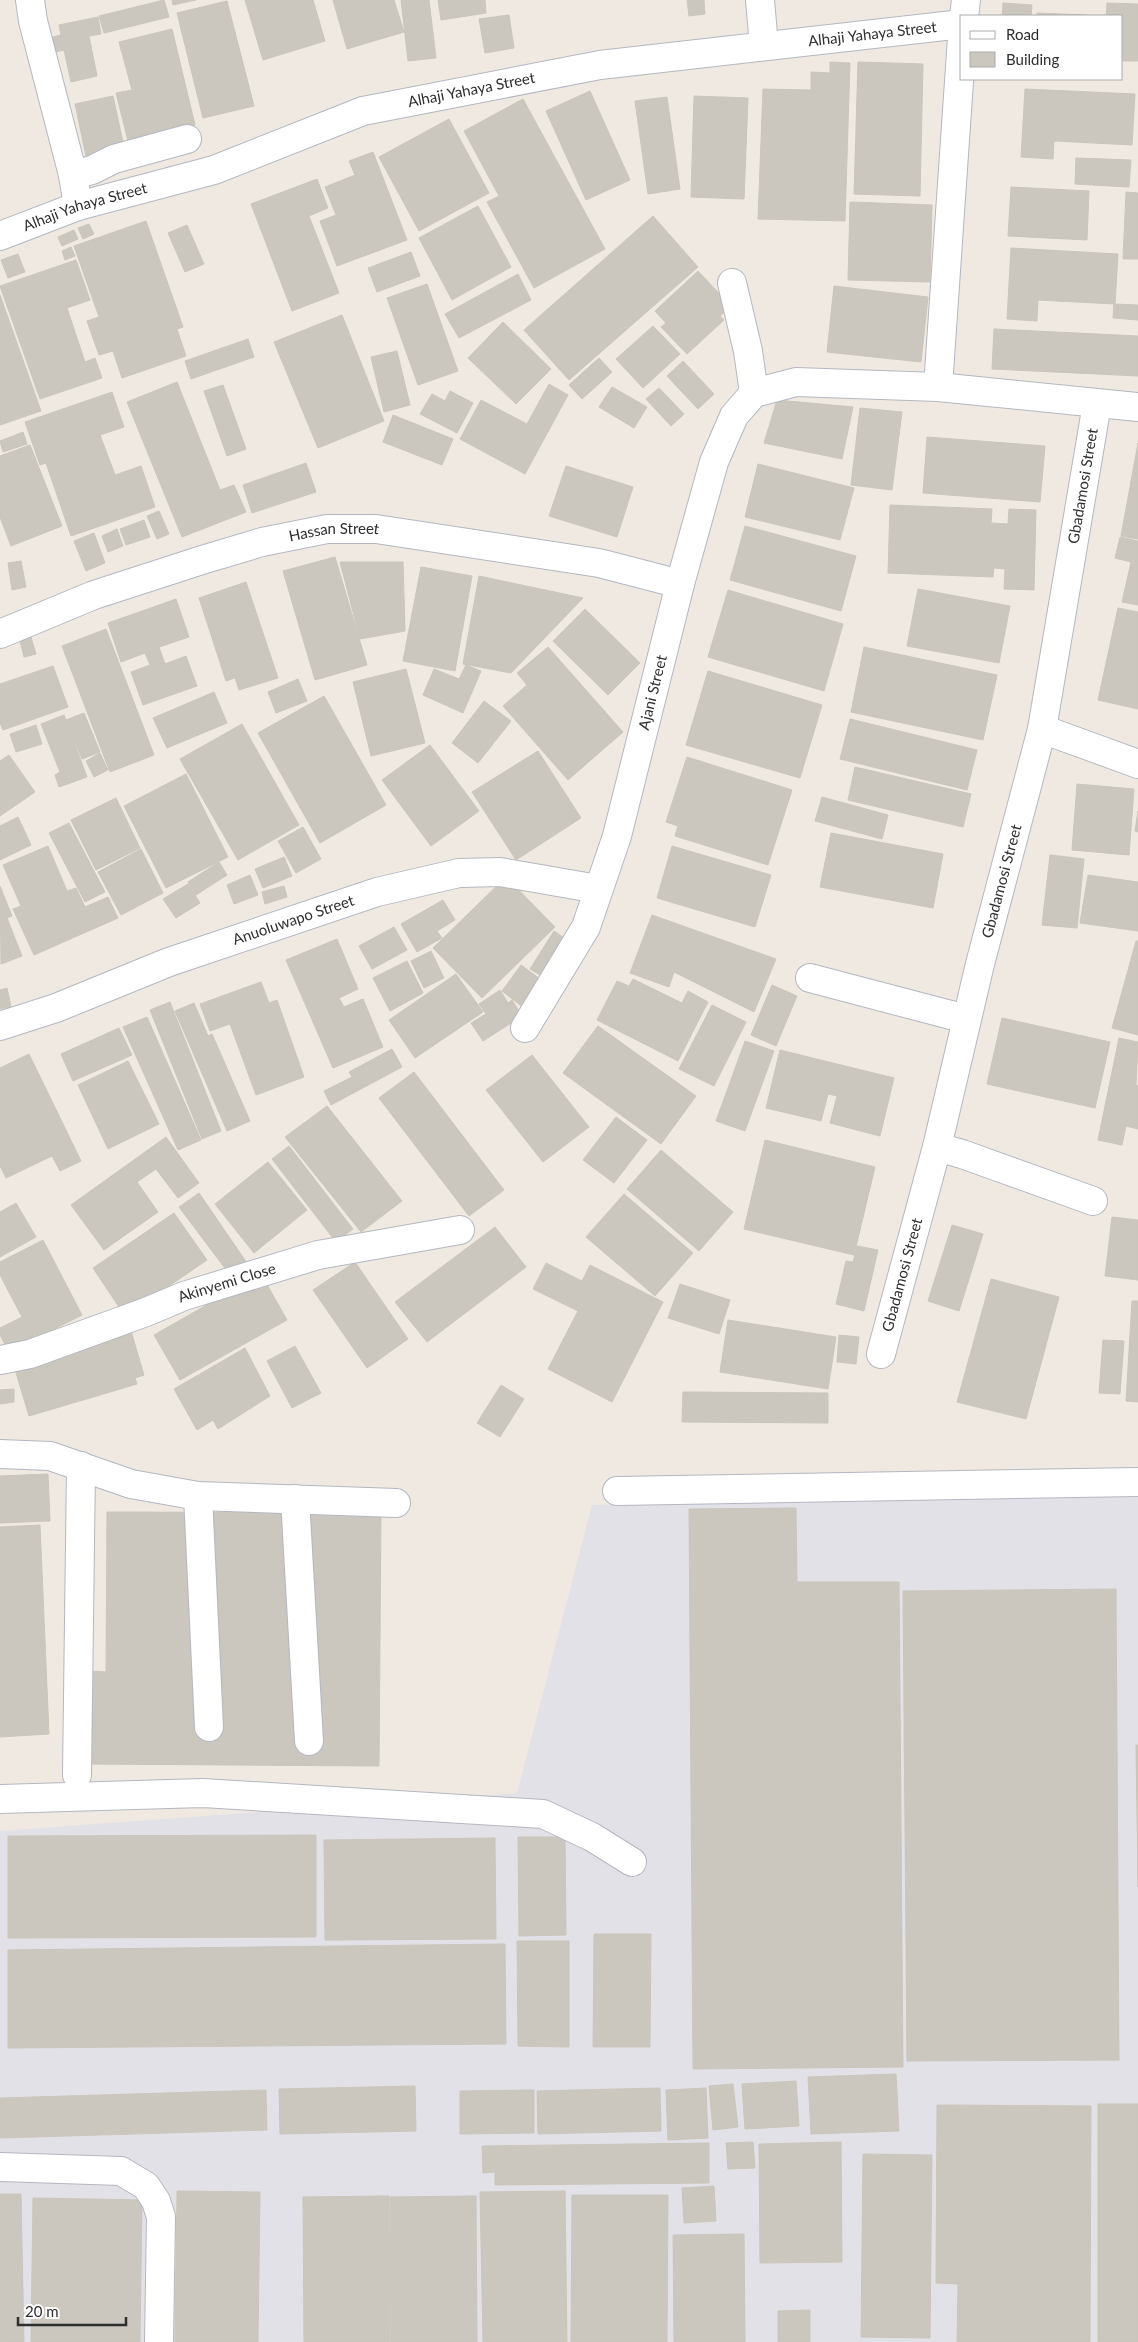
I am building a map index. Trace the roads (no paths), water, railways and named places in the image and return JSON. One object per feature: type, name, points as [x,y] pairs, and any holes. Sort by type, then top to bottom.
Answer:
[{"type":"street","points":[[30,0],[33,21],[73,175],[78,206]]},
{"type":"street","points":[[760,0],[764,46]]},
{"type":"street","points":[[964,15],[966,0]]},
{"type":"street","name":"Alhaji Yahaya Street","points":[[0,236],[78,206],[214,170],[363,111],[600,65],[960,24]]},
{"type":"street","points":[[938,387],[960,67]]},
{"type":"street","points":[[73,175],[92,170],[114,159],[187,139]]},
{"type":"street","points":[[732,283],[748,352],[754,392],[796,382],[938,387],[1138,407]]},
{"type":"street","name":"Ajani Street","points":[[525,1028],[586,927],[617,836],[680,584],[714,462],[734,416],[754,392]]},
{"type":"street","name":"Gbadamosi Street","points":[[881,1354],[937,1147],[966,1019],[1042,729],[1097,404]]},
{"type":"street","name":"Hassan Street","points":[[0,634],[94,595],[262,542],[327,528],[376,529],[589,562],[680,584]]},
{"type":"street","points":[[1042,729],[1138,764]]},
{"type":"street","name":"Anuoluwapo Street","points":[[0,1026],[56,1008],[169,962],[396,887],[459,873],[500,872],[598,889]]},
{"type":"street","points":[[810,978],[966,1019]]},
{"type":"street","points":[[937,1147],[962,1154],[1093,1201]]},
{"type":"street","name":"Akinyemi Close","points":[[0,1360],[30,1354],[146,1312],[184,1296],[318,1255],[460,1230]]},
{"type":"street","points":[[0,1454],[50,1456],[131,1484],[198,1496],[396,1503]]},
{"type":"street","points":[[77,1775],[81,1466]]},
{"type":"street","points":[[617,1491],[1138,1482]]},
{"type":"street","points":[[198,1496],[209,1727]]},
{"type":"street","points":[[295,1499],[309,1741]]},
{"type":"street","points":[[0,1799],[203,1793],[543,1814],[592,1837],[632,1862]]},
{"type":"street","points":[[0,2167],[121,2171],[146,2186],[156,2201],[161,2217],[159,2342]]}]
